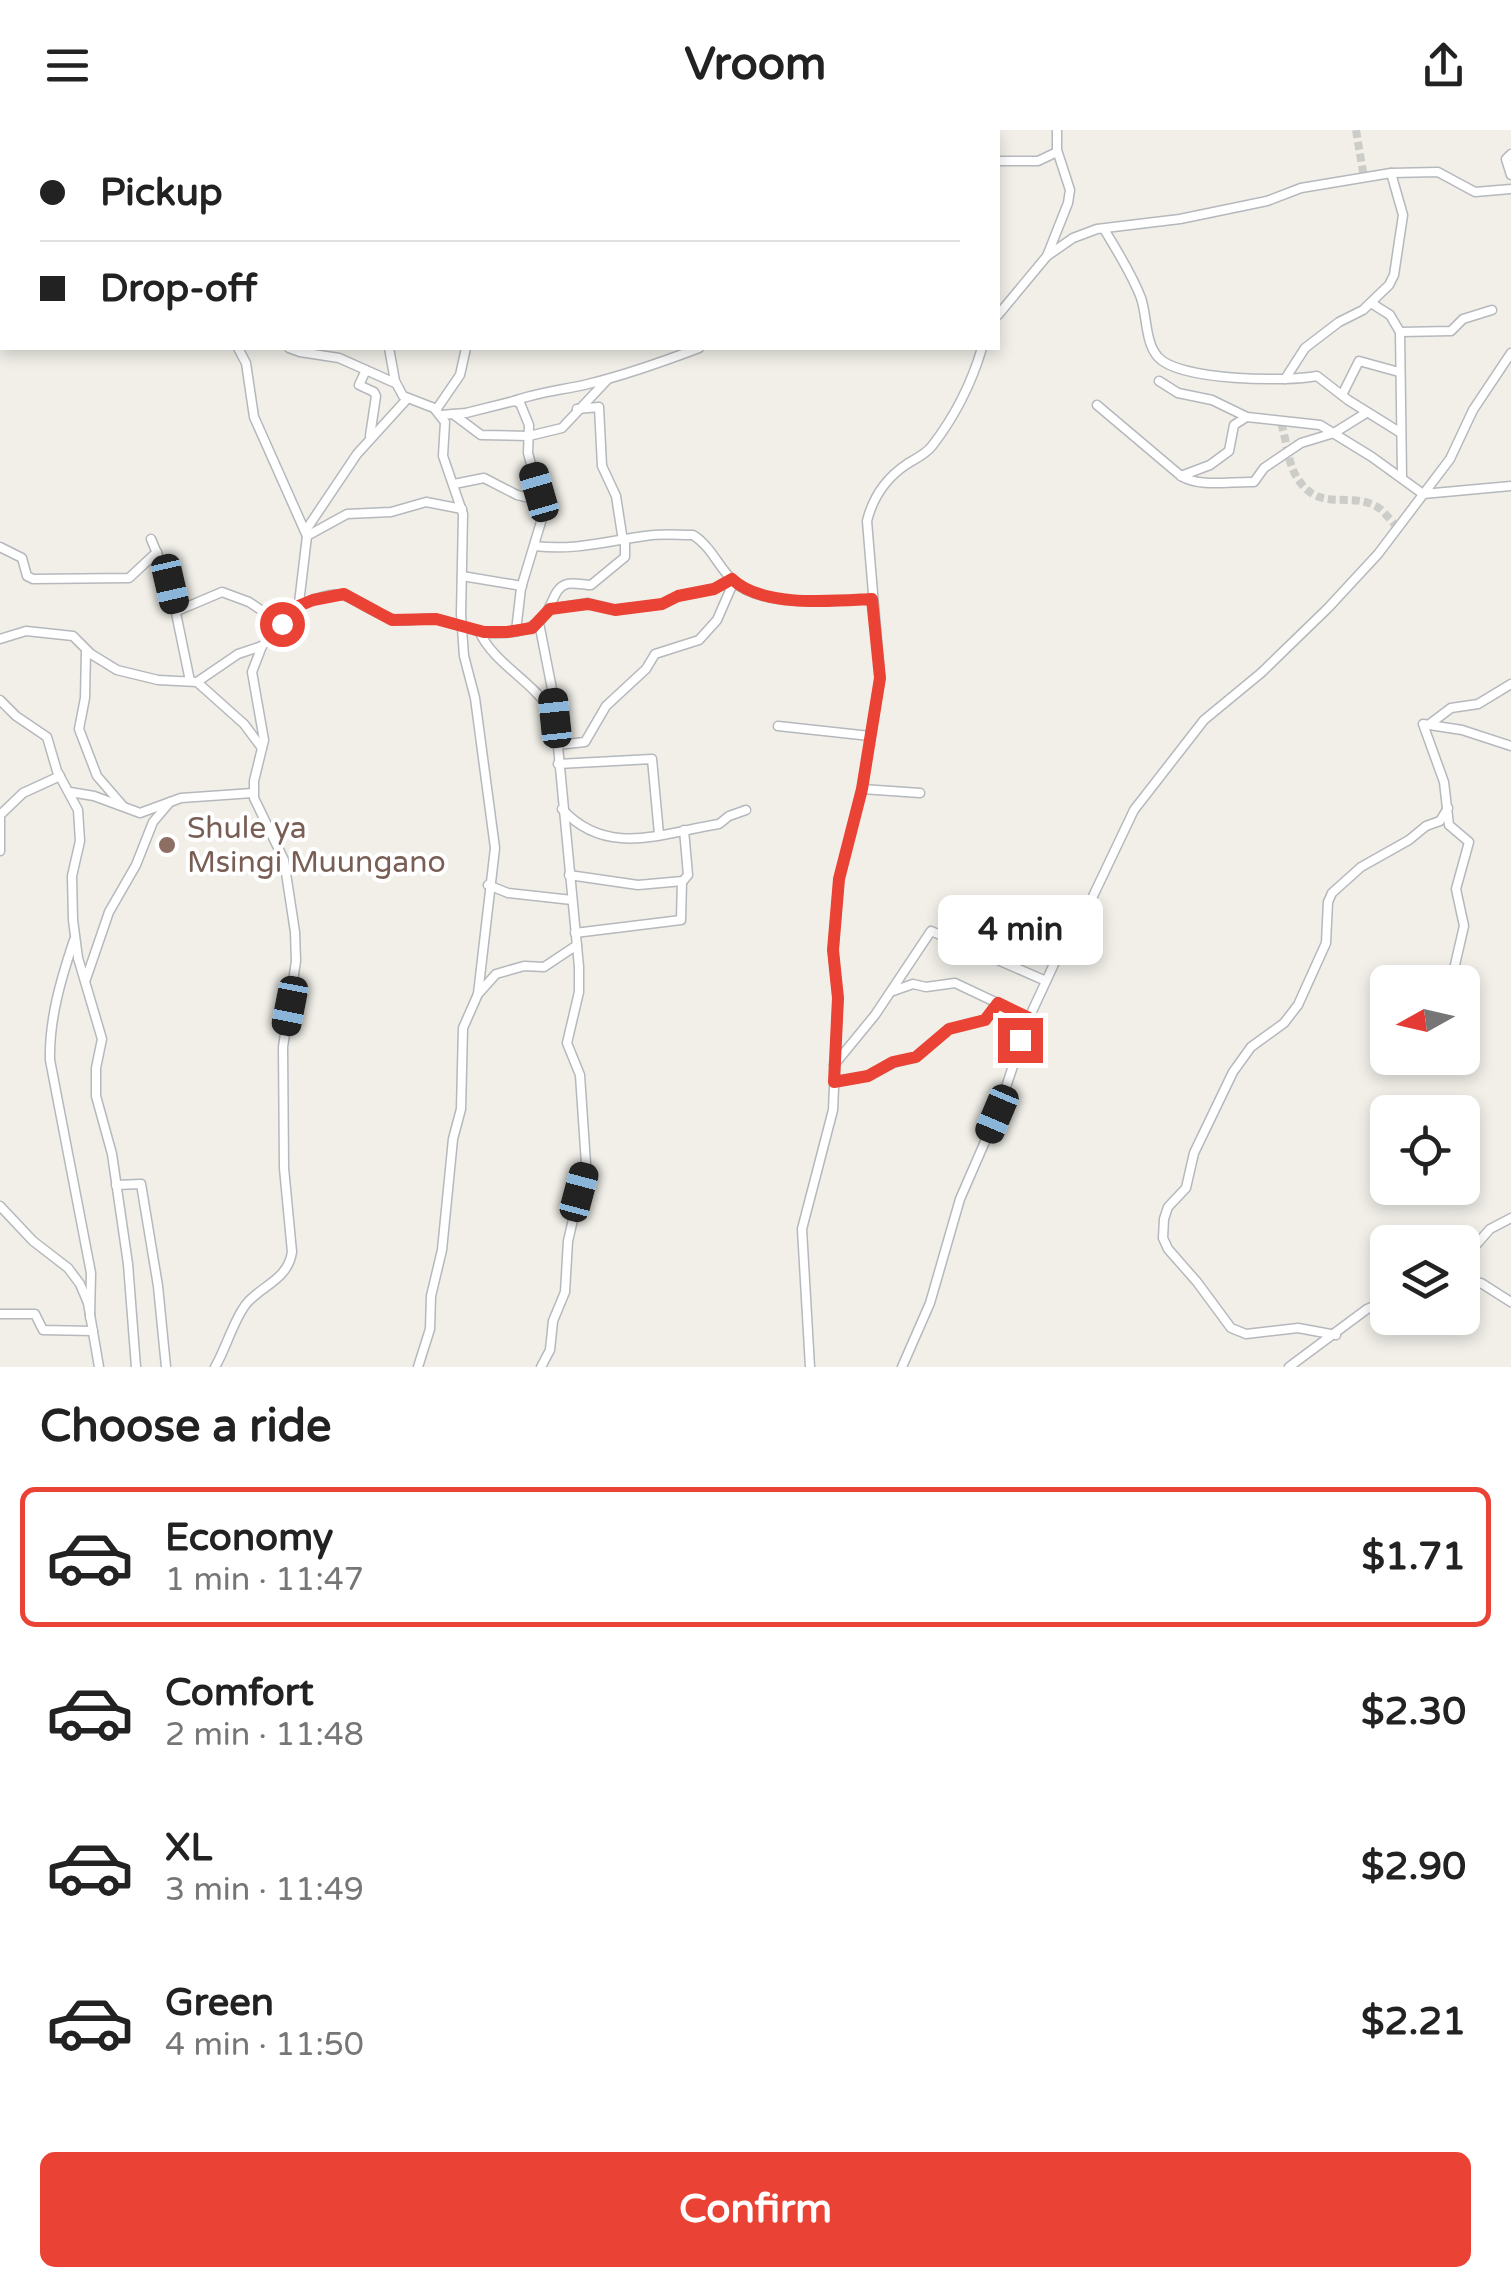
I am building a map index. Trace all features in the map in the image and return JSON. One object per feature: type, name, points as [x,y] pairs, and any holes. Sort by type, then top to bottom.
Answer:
[{"type":"street","points":[[1047,256],[1070,195],[1058,152],[1057,130]]},
{"type":"street","points":[[1000,161],[1038,161],[1058,152]]},
{"type":"street","points":[[1511,154],[1506,159],[1511,176]]},
{"type":"street","points":[[1000,314],[1047,256],[1073,238],[1104,229],[1180,219],[1267,201],[1301,188],[1391,173],[1438,172],[1470,190],[1511,189]]},
{"type":"street","points":[[1285,379],[1317,338],[1371,304],[1389,286],[1402,226],[1402,208],[1391,173]]},
{"type":"street","points":[[1104,229],[1140,296],[1150,338],[1162,361],[1192,373],[1237,379],[1318,376],[1366,413],[1401,433]]},
{"type":"street","points":[[1371,304],[1390,315],[1400,332],[1402,477]]},
{"type":"street","points":[[1400,332],[1451,331],[1462,320],[1492,310]]},
{"type":"street","points":[[239,350],[246,363],[254,416],[307,533]]},
{"type":"street","points":[[294,350],[339,358],[396,383]]},
{"type":"street","points":[[389,350],[396,383],[407,399],[452,414],[547,390],[562,391],[694,350]]},
{"type":"street","points":[[439,412],[460,376],[466,350]]},
{"type":"street","points":[[665,350],[670,360]]},
{"type":"street","points":[[810,1367],[802,1229],[830,1126],[838,998],[833,950],[839,879],[862,789],[880,678],[866,536],[870,509],[890,477],[933,444],[966,395],[981,350]]},
{"type":"street","points":[[902,1367],[930,1303],[960,1199],[997,1114],[1029,1018],[1143,796],[1204,720],[1261,672],[1350,585],[1450,459],[1472,410],[1511,354]]},
{"type":"street","points":[[1342,396],[1359,361],[1399,372]]},
{"type":"street","points":[[366,370],[359,386],[376,396],[368,440]]},
{"type":"street","points":[[452,414],[481,435],[529,436],[560,429],[608,378]]},
{"type":"street","points":[[1158,381],[1178,393],[1212,400],[1247,417],[1292,424],[1315,423],[1423,494],[1511,486]]},
{"type":"street","points":[[218,1367],[248,1302],[276,1282],[292,1258],[284,1168],[283,1047],[296,961],[295,932],[284,860],[253,793],[263,750],[252,672],[262,646],[296,607],[303,584],[307,533],[368,440],[407,399]]},
{"type":"street","points":[[514,400],[520,402],[527,418],[528,454],[542,501],[543,519],[522,586],[516,631]]},
{"type":"street","points":[[1097,404],[1181,476],[1194,482],[1254,482],[1264,468],[1300,444],[1334,434],[1366,413]]},
{"type":"street","points":[[296,607],[344,594],[392,620],[438,619],[480,631],[528,630],[539,623],[561,588],[568,584],[590,585],[624,557],[616,496],[602,466],[600,406],[577,409]]},
{"type":"street","points":[[418,1367],[430,1329],[431,1296],[442,1250],[453,1139],[461,1109],[464,1028],[478,994],[495,848],[462,628],[462,508],[443,456],[445,423],[439,412]]},
{"type":"street","points":[[1181,476],[1210,465],[1225,454],[1234,426],[1247,417]]},
{"type":"street","points":[[454,484],[487,478],[508,492],[542,501]]},
{"type":"street","points":[[307,533],[347,514],[391,512],[430,502],[462,508]]},
{"type":"street","points":[[535,546],[562,548],[652,535],[693,535],[733,580],[758,594],[788,599],[872,599]]},
{"type":"street","points":[[151,538],[176,611],[193,682]]},
{"type":"street","points":[[0,547],[22,558],[27,576],[33,579],[128,578],[157,552]]},
{"type":"street","points":[[462,576],[522,586]]},
{"type":"street","points":[[550,609],[588,604],[615,610],[662,604],[733,580]]},
{"type":"street","points":[[556,745],[584,742],[606,706],[646,670],[655,654],[701,638],[718,620],[733,580]]},
{"type":"street","points":[[176,611],[222,592],[248,602],[282,624]]},
{"type":"street","points":[[539,623],[555,719],[576,944],[579,992],[567,1043],[580,1075],[586,1164],[568,1241],[565,1292],[542,1367]]},
{"type":"street","points":[[0,639],[26,631],[73,636],[86,650],[117,670],[193,682],[244,724],[263,750]]},
{"type":"street","points":[[480,631],[488,648],[543,699],[555,719]]},
{"type":"street","points":[[193,682],[238,654],[262,646]]},
{"type":"street","points":[[86,650],[85,698],[79,729],[98,776],[126,810]]},
{"type":"street","points":[[1431,723],[1451,708],[1478,704],[1511,684]]},
{"type":"street","points":[[0,700],[45,735],[78,810],[80,840],[71,884],[75,936],[84,983],[102,1039],[96,1096],[112,1154],[128,1264],[136,1367]]},
{"type":"street","points":[[1455,965],[1464,926],[1456,889],[1469,842],[1468,837],[1450,826],[1444,782],[1424,724],[1511,746]]},
{"type":"street","points":[[778,726],[870,736]]},
{"type":"street","points":[[558,764],[652,759],[659,834]]},
{"type":"street","points":[[0,851],[0,815],[23,793],[60,776]]},
{"type":"street","points":[[862,789],[920,793]]},
{"type":"street","points":[[70,792],[94,796],[126,810],[148,812],[181,798],[253,793]]},
{"type":"street","points":[[84,983],[109,912],[136,865],[153,822],[170,802]]},
{"type":"street","points":[[1336,1335],[1298,1328],[1246,1334],[1231,1328],[1168,1249],[1163,1233],[1165,1212],[1186,1188],[1198,1142],[1233,1072],[1251,1047],[1284,1022],[1298,1005],[1326,943],[1332,892],[1361,867],[1440,821],[1448,808]]},
{"type":"street","points":[[562,809],[579,826],[598,836],[642,838],[720,824],[746,810]]},
{"type":"street","points":[[569,875],[638,885],[682,881],[688,876],[684,830]]},
{"type":"street","points":[[575,933],[681,920],[682,881]]},
{"type":"street","points":[[488,885],[508,893],[572,900]]},
{"type":"street","points":[[834,1066],[861,1035],[932,931],[1046,981]]},
{"type":"street","points":[[75,936],[61,979],[50,1060],[91,1272],[90,1317]]},
{"type":"street","points":[[478,994],[496,974],[524,966],[540,968],[576,944]]},
{"type":"street","points":[[890,992],[913,984],[926,987],[956,983],[1029,1018]]},
{"type":"street","points":[[834,1082],[868,1076],[893,1062],[916,1057],[949,1029],[985,1020],[998,1003]]},
{"type":"street","points":[[116,1185],[141,1184],[158,1286],[166,1367]]},
{"type":"street","points":[[0,1206],[34,1242],[74,1275],[84,1291],[99,1367]]},
{"type":"street","points":[[1480,1240],[1490,1229],[1511,1218]]},
{"type":"street","points":[[1480,1283],[1511,1302]]},
{"type":"street","points":[[1289,1367],[1370,1308]]},
{"type":"street","points":[[0,1314],[35,1314],[44,1330],[93,1331]]},
{"type":"tunnel","points":[[1356,130],[1364,178]]},
{"type":"tunnel","points":[[1281,423],[1293,470],[1304,487],[1323,498],[1374,505],[1397,527]]},
{"type":"place","name":"Shule ya Msingi Muungano","points":[[167,845]]},
{"type":"route","points":[[282,624],[296,607],[342,594],[392,620],[438,619],[490,633],[528,630],[550,609],[597,604],[615,610],[662,604],[678,596],[707,592],[732,579],[758,594],[777,597],[872,599],[880,678],[862,789],[839,879],[833,950],[838,998],[834,1082],[878,1073],[893,1062],[916,1057],[949,1029],[985,1020],[998,1003],[1029,1018],[1020,1040]]}]
